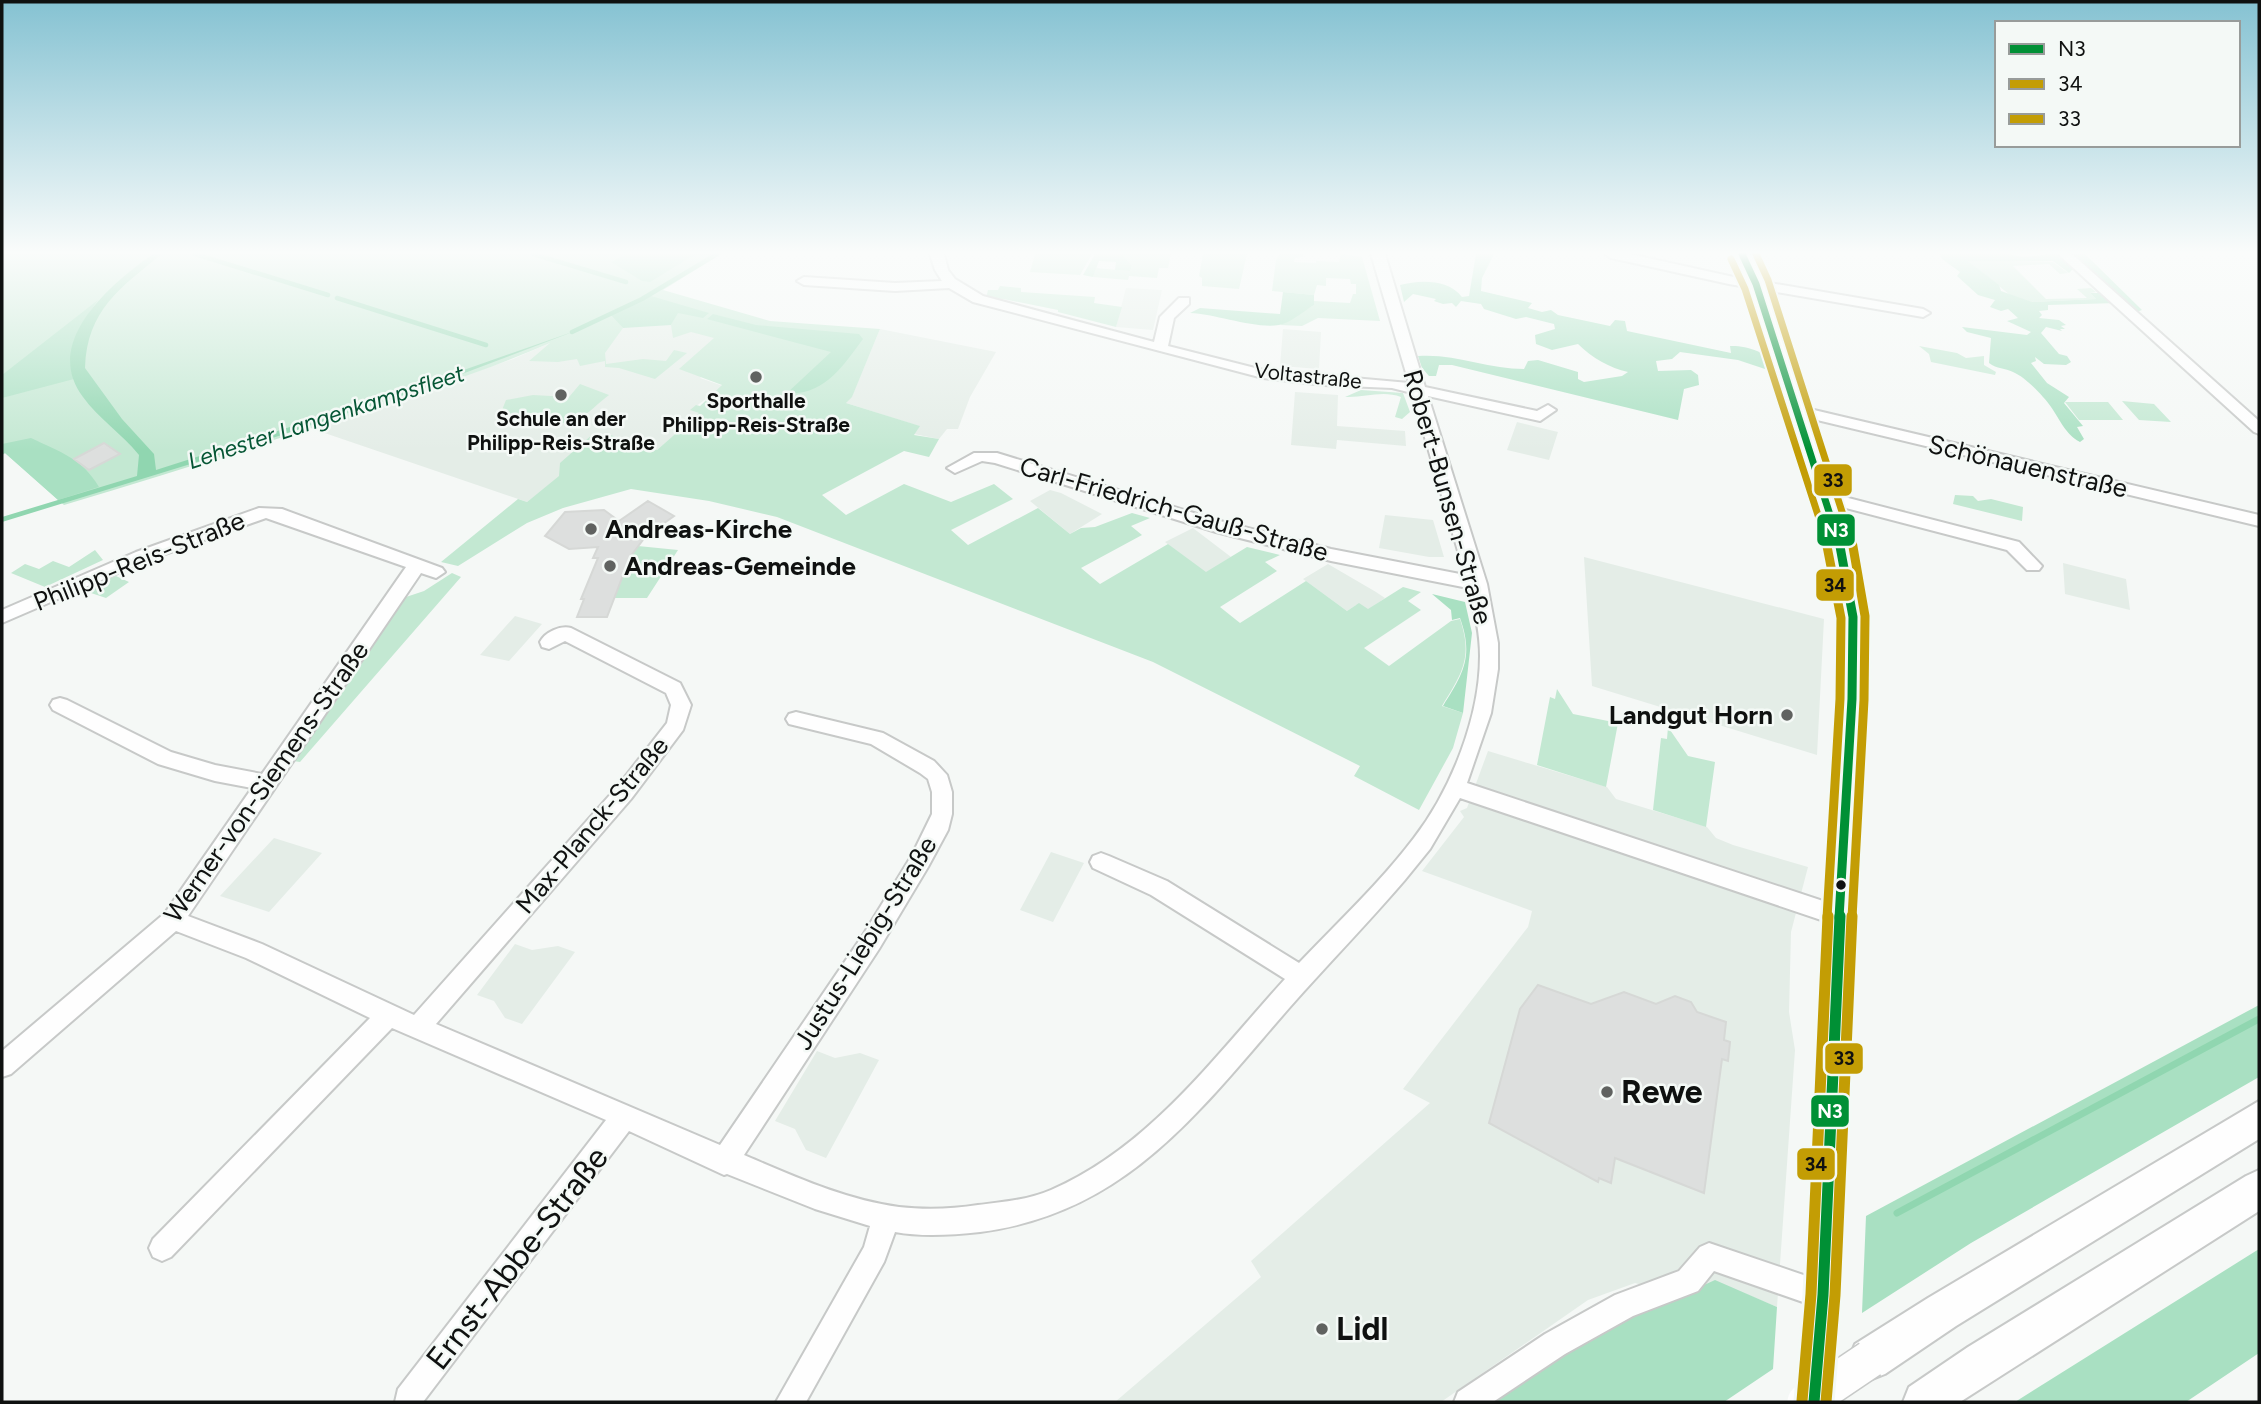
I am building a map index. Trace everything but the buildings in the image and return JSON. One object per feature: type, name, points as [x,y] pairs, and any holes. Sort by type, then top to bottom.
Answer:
[{"type":"highway","points":[[1806,1402],[1942,1312],[2259,1119]]},
{"type":"highway","points":[[1924,1402],[2259,1189]]},
{"type":"main road","points":[[1767,320],[1838,536],[1853,617],[1852,699],[1839,916],[1823,1295],[1814,1402]]},
{"type":"street","name":"Voltastraße","points":[[1051,320],[1263,374],[1324,381],[1392,384],[1418,389]]},
{"type":"street","points":[[1160,349],[1166,320]]},
{"type":"street","name":"Robert-Bunsen-Straße","points":[[886,1219],[936,1220],[1009,1216],[1032,1211],[1072,1194],[1129,1160],[1180,1114],[1421,845],[1456,788],[1475,729],[1489,669],[1486,618],[1397,320]]},
{"type":"street","points":[[2137,320],[2259,429]]},
{"type":"street","points":[[1418,389],[1540,416],[1548,410]]},
{"type":"street","name":"Schönauenstraße","points":[[1797,411],[2259,521]]},
{"type":"street","name":"Carl-Friedrich-Gauß-Straße","points":[[955,468],[980,456],[996,458],[1216,526],[1331,555],[1478,584]]},
{"type":"street","points":[[1825,497],[2014,546],[2033,565]]},
{"type":"street","name":"Philipp-Reis-Straße","points":[[2,617],[142,556],[265,512],[276,513],[436,572]]},
{"type":"street","name":"Werner-von-Siemens-Straße","points":[[2,1066],[173,920],[417,565]]},
{"type":"street","name":"Max-Planck-Straße","points":[[418,1027],[624,793],[676,725],[681,705],[673,688],[565,633],[549,642]]},
{"type":"street","points":[[60,705],[165,758],[215,773],[268,783]]},
{"type":"street","name":"Justus-Liebig-Straße","points":[[724,1162],[871,942],[920,861],[937,830],[942,814],[937,775],[927,767],[876,738],[796,719]]},
{"type":"street","points":[[1456,788],[1839,916]]},
{"type":"street","points":[[1101,862],[1158,888],[1301,977]]},
{"type":"street","name":"Ernst-Abbe-Straße","points":[[173,920],[216,934],[389,1015],[625,1116],[724,1162],[780,1185],[886,1219]]},
{"type":"street","points":[[162,1248],[389,1015]]},
{"type":"street","name":"Ernst-Abbe-Straße","points":[[408,1399],[625,1116]]},
{"type":"street","points":[[790,1402],[875,1253],[886,1219]]},
{"type":"street","points":[[1468,1402],[1578,1331],[1625,1305],[1688,1281],[1709,1256],[1823,1295]]},
{"type":"shaded area","points":[[2,320],[616,320],[623,328],[605,353],[606,364],[643,359],[666,361],[674,350],[687,353],[655,379],[619,368],[605,367],[605,361],[580,366],[577,359],[558,362],[529,361],[550,343],[407,396],[64,505],[5,453],[2,455]]},
{"type":"shaded area","points":[[73,320],[86,320],[74,347],[74,379],[2,398],[2,375]]},
{"type":"shaded area","name":"Schule an der Philipp-Reis-Straße","points":[[604,320],[705,320],[753,330],[700,378],[723,386],[691,410],[700,413],[657,450],[611,436],[527,502],[310,428],[513,359]]},
{"type":"shaded area","points":[[615,320],[674,320],[671,325],[623,328]]},
{"type":"shaded area","points":[[674,320],[765,320],[880,329],[852,397],[846,403],[920,426],[914,435],[939,439],[929,457],[904,451],[822,495],[846,515],[904,484],[951,502],[994,484],[1013,499],[951,530],[968,545],[1038,508],[1070,534],[1081,528],[1095,527],[1132,513],[1150,518],[1131,526],[1142,535],[1081,568],[1100,584],[1168,544],[1206,572],[1247,547],[1280,555],[1265,562],[1277,571],[1220,607],[1240,623],[1306,581],[1347,611],[1359,603],[1368,609],[1403,587],[1421,592],[1408,601],[1421,610],[1364,648],[1389,666],[1451,621],[1460,619],[1465,644],[1463,665],[1442,706],[1463,713],[1453,748],[1419,810],[1354,776],[1360,766],[1153,662],[777,517],[709,501],[631,489],[563,508],[527,523],[458,566],[441,562],[518,499],[527,502],[559,476],[560,463],[593,434],[607,439],[610,435],[657,450],[699,413],[690,410],[696,405],[700,406],[722,385],[679,369],[714,338],[691,332],[673,338],[671,325]]},
{"type":"shaded area","points":[[709,320],[735,320],[756,325],[859,334],[863,339],[840,369],[822,384],[812,390],[787,393],[831,352]]},
{"type":"shaded area","points":[[1087,320],[1118,320],[1116,327]]},
{"type":"shaded area","points":[[1118,320],[1155,320],[1153,330],[1116,327]]},
{"type":"shaded area","points":[[1230,320],[1292,320],[1269,326]]},
{"type":"shaded area","points":[[1289,320],[1315,320],[1302,326],[1280,325]]},
{"type":"shaded area","points":[[1536,320],[1579,320],[1610,326],[1615,320],[1625,321],[1627,331],[1731,353],[1730,346],[1749,348],[1768,357],[1776,367],[1768,370],[1738,360],[1680,352],[1672,359],[1656,361],[1658,371],[1691,370],[1698,375],[1699,385],[1684,389],[1678,420],[1452,365],[1439,365],[1436,376],[1429,376],[1422,368],[1418,356],[1444,357],[1524,369],[1528,361],[1538,360],[1578,372],[1578,379],[1584,382],[1622,376],[1628,372],[1601,362],[1578,344],[1552,350],[1536,344],[1535,335],[1555,329],[1554,324]]},
{"type":"shaded area","points":[[2054,320],[2066,325],[2061,326],[2065,329],[2060,329],[2062,331],[2046,327],[2041,333],[2059,354],[2067,356],[2071,362],[2066,365],[2044,364],[2035,357],[2036,361],[2031,363],[2047,383],[2069,397],[2064,403],[2083,426],[2077,427],[2084,439],[2080,442],[2069,434],[2037,390],[2013,372],[1989,363],[1991,338],[1967,332],[1962,327],[2027,335],[2031,332],[2007,321]]},
{"type":"shaded area","points":[[880,329],[996,352],[970,397],[958,429],[947,429],[939,439],[914,434],[919,426],[846,403],[852,396]]},
{"type":"shaded area","points":[[1283,329],[1321,332],[1319,369],[1280,366]]},
{"type":"shaded area","points":[[1919,346],[1957,353],[1966,358],[1984,356],[1984,365],[1996,372],[1995,375],[1931,362],[1929,354]]},
{"type":"shaded area","points":[[580,384],[609,395],[577,419],[558,424],[538,424],[502,410],[506,400],[533,395],[569,397]]},
{"type":"shaded area","points":[[1361,390],[1403,393],[1410,412],[1402,419],[1395,417],[1401,397],[1394,395],[1345,397]]},
{"type":"shaded area","points":[[1295,392],[1338,395],[1337,426],[1405,431],[1406,446],[1337,440],[1336,449],[1291,445]]},
{"type":"shaded area","points":[[2122,401],[2154,404],[2171,422],[2139,420]]},
{"type":"shaded area","points":[[2065,402],[2108,402],[2123,420],[2079,420]]},
{"type":"shaded area","points":[[1517,422],[1558,432],[1549,460],[1507,450]]},
{"type":"shaded area","points":[[31,438],[78,462],[99,487],[58,500],[5,453],[2,455],[2,444]]},
{"type":"shaded area","points":[[1050,490],[1102,514],[1070,534],[1030,501]]},
{"type":"shaded area","points":[[1955,495],[1973,496],[1978,501],[1991,499],[2023,507],[2022,521],[1953,504]]},
{"type":"shaded area","points":[[1385,515],[1433,520],[1444,557],[1379,548]]},
{"type":"shaded area","points":[[1193,528],[1231,557],[1206,573],[1165,542]]},
{"type":"shaded area","points":[[638,546],[678,550],[647,598],[614,598],[630,557]]},
{"type":"shaded area","points":[[95,550],[103,560],[45,587],[11,573],[25,564],[39,569],[53,561],[69,567]]},
{"type":"shaded area","points":[[1584,557],[1824,619],[1817,755],[1592,686]]},
{"type":"shaded area","points":[[2063,563],[2126,579],[2130,610],[2065,594]]},
{"type":"shaded area","points":[[1328,564],[1385,598],[1368,610],[1356,605],[1347,611],[1303,579]]},
{"type":"shaded area","points":[[452,573],[461,577],[300,762],[293,761],[406,597],[424,591]]},
{"type":"shaded area","points":[[116,576],[129,582],[106,598],[82,590]]},
{"type":"shaded area","points":[[1432,594],[1465,602],[1472,633],[1463,713],[1443,706],[1464,665],[1464,632],[1460,618],[1452,620],[1451,610]]},
{"type":"shaded area","points":[[515,616],[542,624],[509,661],[480,655]]},
{"type":"shaded area","points":[[1557,689],[1573,714],[1618,723],[1606,787],[1537,765],[1550,697],[1555,699]]},
{"type":"shaded area","points":[[1668,727],[1688,756],[1715,762],[1706,827],[1653,810],[1661,738],[1667,739]]},
{"type":"shaded area","points":[[1488,751],[1607,787],[1616,799],[1707,827],[1716,838],[1733,845],[1808,867],[1791,932],[1789,1012],[1795,1050],[1777,1307],[1715,1281],[1680,1296],[1635,1283],[1588,1300],[1441,1402],[1115,1402],[1261,1277],[1251,1261],[1430,1103],[1403,1089],[1528,927],[1532,911],[1422,871],[1464,817],[1460,811],[1467,808]]},
{"type":"shaded area","points":[[274,838],[322,853],[269,912],[220,896]]},
{"type":"shaded area","points":[[1051,852],[1084,863],[1053,922],[1020,910]]},
{"type":"shaded area","points":[[515,944],[532,950],[558,946],[575,952],[522,1024],[505,1018],[494,1001],[477,995]]},
{"type":"shaded area","points":[[2259,1005],[2259,1077],[1971,1243],[1862,1313],[1866,1216]]},
{"type":"shaded area","points":[[817,1051],[835,1058],[860,1053],[879,1060],[826,1158],[806,1150],[795,1129],[775,1121]]},
{"type":"shaded area","points":[[2259,1249],[2259,1353],[2186,1402],[2015,1402]]},
{"type":"shaded area","points":[[1715,1280],[1777,1307],[1773,1369],[1724,1402],[1487,1402],[1522,1376],[1637,1307],[1680,1296]]},
{"type":"water","points":[[85,320],[97,320],[87,348],[85,368],[122,419],[154,454],[156,470],[421,385],[578,330],[425,388],[2,522],[2,517],[137,476],[139,455],[83,397],[72,376],[70,356],[76,335]]},
{"type":"waterway","points":[[405,320],[486,345]]},
{"type":"waterway","name":"Lehester Langenkampsfleet","points":[[572,332],[598,320]]},
{"type":"waterway","points":[[1897,1213],[2259,1019]]},
{"type":"transit line","name":"34","points":[[1755,320],[1826,539],[1841,618],[1840,699],[1820,1047],[1811,1294],[1802,1401]]},
{"type":"transit line","name":"N3","points":[[1768,320],[1838,536],[1853,617],[1852,699],[1832,1048],[1823,1295],[1814,1402]]},
{"type":"transit line","name":"33","points":[[1781,320],[1850,532],[1865,616],[1864,700],[1844,1049],[1835,1295],[1826,1402]]},
{"type":"place","name":"Sporthalle Philipp-Reis-Straße","points":[[756,377]]},
{"type":"place","name":"Schule an der Philipp-Reis-Straße","points":[[561,395]]},
{"type":"place","name":"Andreas-Kirche","points":[[591,529]]},
{"type":"place","name":"Andreas-Gemeinde","points":[[610,566]]},
{"type":"place","name":"Landgut Horn","points":[[1787,715]]},
{"type":"place","name":"Rewe","points":[[1607,1092]]},
{"type":"place","name":"Lidl","points":[[1322,1329]]}]
